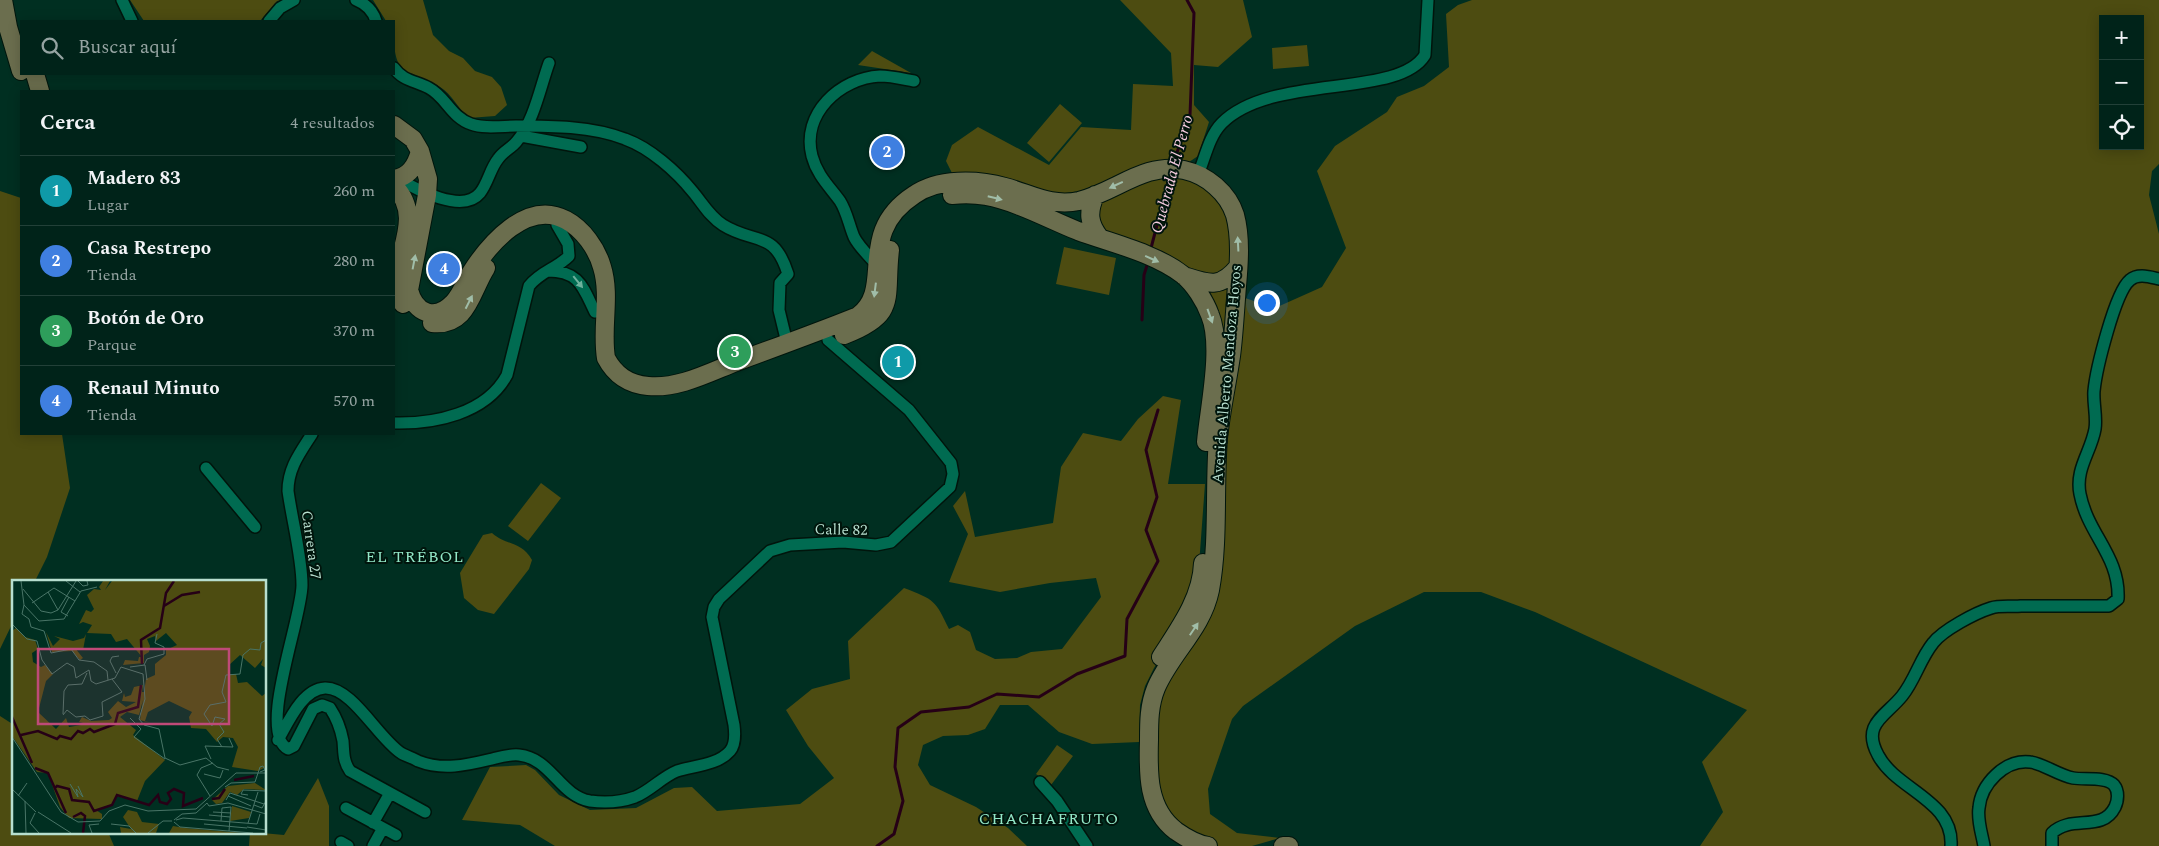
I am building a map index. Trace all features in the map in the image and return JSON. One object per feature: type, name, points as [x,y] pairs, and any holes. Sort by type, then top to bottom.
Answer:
[{"type":"main road","points":[[3,0],[20,64]]},
{"type":"main road","points":[[15,0],[20,23]]},
{"type":"main road","points":[[23,75],[27,90]]},
{"type":"main road","points":[[35,75],[40,90]]},
{"type":"main road","points":[[395,126],[413,139],[420,151],[427,187],[409,290],[412,301],[421,310],[432,314],[444,312],[455,301],[486,251],[507,230],[530,216],[558,216],[572,223],[588,239],[602,267],[606,358],[612,368],[623,378],[633,383],[648,386],[684,382],[858,316],[867,310],[876,294],[876,264],[879,241],[893,213],[905,200],[927,187],[956,182],[989,183],[1056,203],[1077,201],[1095,195],[1149,171],[1161,169],[1191,172]]},
{"type":"main road","points":[[420,151],[413,168],[396,182],[408,211],[408,224],[398,274],[398,289],[401,301],[408,312],[420,320],[436,323],[458,318],[466,308],[495,255],[512,238],[537,224],[557,226]]},
{"type":"main road","name":"Avenida Alberto Mendoza Hoyos","points":[[1191,172],[1212,183],[1230,204],[1235,217],[1238,267],[1231,352],[1218,442],[1213,570],[1209,594],[1199,622],[1161,677],[1150,709],[1148,768],[1155,805],[1168,824],[1199,845],[1208,846]]},
{"type":"main road","name":"Avenida Alberto Mendoza Hoyos","points":[[557,226],[567,230],[582,244],[586,252],[594,282],[595,312],[592,345],[595,360],[603,375],[616,386],[647,395],[688,390],[866,326],[883,310],[889,290],[890,243],[896,230],[914,208],[932,198],[958,194],[986,196],[1003,200],[1120,244],[1184,275],[1202,299],[1211,316],[1215,334],[1206,442],[1203,567],[1187,616],[1154,668],[1145,686],[1140,705],[1138,768],[1141,793],[1146,810],[1160,830],[1179,846]]},
{"type":"main road","points":[[1095,195],[1089,214],[1093,229],[1100,238]]},
{"type":"main road","points":[[1184,275],[1217,284],[1229,278],[1238,267]]},
{"type":"main road","points":[[1283,846],[1289,846]]},
{"type":"street","points":[[122,0],[132,20]]},
{"type":"street","points":[[270,20],[280,8],[294,0]]},
{"type":"street","points":[[356,0],[364,3],[374,14],[376,20]]},
{"type":"street","points":[[1191,172],[1222,123],[1235,113],[1263,99],[1288,92],[1393,77],[1420,63],[1425,55],[1428,0]]},
{"type":"street","points":[[396,182],[427,187],[446,199],[468,200],[475,198],[481,192],[494,164],[502,153],[516,143],[524,131],[549,63]]},
{"type":"street","points":[[395,70],[398,74],[410,81],[434,91],[460,120],[473,125],[524,131],[605,133],[626,139],[656,157],[692,190],[711,216],[724,226],[772,244],[782,256],[788,274],[780,284],[779,310],[788,343]]},
{"type":"street","points":[[876,264],[855,239],[841,203],[818,173],[812,154],[810,138],[815,120],[824,103],[837,90],[857,81],[880,76],[914,81]]},
{"type":"street","points":[[524,131],[581,147]]},
{"type":"street","points":[[427,187],[446,199]]},
{"type":"street","points":[[395,423],[431,421],[467,410],[488,398],[500,388],[507,375],[529,286],[537,276],[562,264],[569,256],[568,244],[557,226]]},
{"type":"street","points":[[547,271],[561,271],[579,281],[595,312]]},
{"type":"street","points":[[1951,846],[1952,838],[1946,820],[1933,804],[1890,772],[1878,756],[1872,743],[1873,729],[1881,716],[1902,697],[1932,644],[1945,631],[1991,608],[2109,606],[2118,599],[2117,571],[2083,512],[2078,488],[2081,464],[2095,429],[2094,391],[2100,356],[2122,292],[2130,279],[2142,275],[2159,279]]},
{"type":"street","name":"Calle 82","points":[[278,740],[300,705],[313,691],[325,688],[339,692],[356,704],[367,720],[400,752],[428,765],[466,765],[516,755],[531,757],[544,765],[565,787],[588,801],[615,802],[636,796],[676,772],[714,761],[730,751],[735,739],[734,725],[712,616],[714,607],[719,599],[770,551],[790,545],[843,542],[876,545],[891,542],[950,488],[953,474],[951,463],[909,410],[828,340]]},
{"type":"street","name":"Carrera 27","points":[[278,740],[275,722],[277,703],[301,602],[302,584],[288,479],[291,468],[311,435]]},
{"type":"street","points":[[206,468],[255,527]]},
{"type":"street","points":[[291,573],[298,559]]},
{"type":"street","points":[[278,740],[282,746],[288,749],[294,746],[313,709],[322,705],[330,708],[335,715],[342,739],[344,763],[350,771],[425,812]]},
{"type":"street","points":[[1984,846],[1978,810],[1981,797],[1988,782],[2004,768],[2021,761],[2033,762],[2056,773],[2074,778],[2106,781],[2113,785],[2117,798],[2110,815],[2098,822],[2071,822],[2060,826],[2052,833],[2050,842],[2052,846]]},
{"type":"street","points":[[1040,782],[1057,801],[1087,846]]},
{"type":"street","points":[[373,846],[378,825],[390,793]]},
{"type":"street","points":[[346,808],[396,835]]},
{"type":"shaded area","points":[[130,0],[282,0],[277,1],[261,20],[143,20]]},
{"type":"shaded area","points":[[373,0],[423,0],[433,35],[449,51],[463,58],[475,71],[492,77],[501,87],[507,105],[495,116],[469,118],[452,98],[437,85],[407,74],[398,62],[395,50],[395,20],[385,20]]},
{"type":"shaded area","points":[[1120,0],[1243,0],[1252,37],[1218,67],[1194,65],[1194,105],[1209,122],[1198,156],[1189,162],[1160,160],[1080,191],[1052,195],[953,175],[946,161],[952,145],[978,127],[1049,165],[1081,127],[1131,130],[1133,84],[1173,86],[1171,53]]},
{"type":"shaded area","points":[[1472,0],[2159,0],[2159,164],[2152,171],[2149,195],[2159,234],[2159,846],[1700,846],[1723,812],[1702,762],[1747,710],[1535,612],[1481,592],[1424,592],[1355,626],[1243,706],[1232,719],[1208,789],[1210,814],[1237,833],[1280,838],[1252,846],[1208,846],[1168,824],[1148,768],[1150,709],[1199,622],[1218,442],[1239,296],[1275,308],[1322,287],[1346,248],[1317,171],[1335,146],[1387,112],[1397,97],[1424,86],[1449,67],[1446,14],[1458,5]]},
{"type":"shaded area","points":[[1307,45],[1309,66],[1273,69],[1272,48]]},
{"type":"shaded area","points":[[872,51],[911,73],[858,65]]},
{"type":"shaded area","points":[[1060,104],[1082,123],[1049,162],[1027,143]]},
{"type":"shaded area","points":[[1156,174],[1189,178],[1206,185],[1230,216],[1232,269],[1204,277],[1098,229],[1098,199]]},
{"type":"shaded area","points":[[0,191],[20,198],[20,435],[62,435],[70,488],[47,557],[36,580],[12,580],[12,624],[0,649]]},
{"type":"shaded area","points":[[1064,247],[1116,258],[1109,295],[1056,284]]},
{"type":"shaded area","points":[[1232,282],[1228,335],[1219,374],[1199,285]]},
{"type":"shaded area","points":[[1163,396],[1181,400],[1168,484],[1205,484],[1197,592],[1187,616],[1154,668],[1145,686],[1140,705],[1139,742],[1092,744],[1059,732],[1028,705],[1000,705],[985,729],[968,735],[943,736],[923,745],[918,765],[930,785],[976,807],[1008,828],[1027,846],[555,846],[520,825],[462,820],[490,767],[526,765],[535,770],[559,795],[590,810],[636,808],[674,788],[692,787],[717,811],[800,804],[834,778],[808,746],[786,710],[812,689],[850,679],[848,641],[904,588],[922,595],[933,602],[949,629],[958,625],[970,632],[976,650],[995,659],[1017,658],[1031,652],[1062,649],[1101,597],[1096,578],[1050,583],[1000,592],[949,582],[968,534],[953,506],[965,491],[975,537],[1053,523],[1061,467],[1083,433],[1121,441],[1138,419]]},
{"type":"shaded area","points":[[541,483],[561,498],[528,541],[508,526]]},
{"type":"shaded area","points":[[492,533],[523,550],[532,560],[529,569],[494,614],[478,610],[464,598],[460,573],[483,535]]},
{"type":"shaded area","points":[[0,716],[12,724],[12,834],[109,834],[114,846],[0,846]]},
{"type":"shaded area","points":[[1057,745],[1073,756],[1051,785],[1036,774]]},
{"type":"shaded area","points":[[318,778],[329,806],[329,846],[249,846],[250,834],[284,835]]},
{"type":"waterway","name":"Quebrada El Perro","points":[[1173,164],[1190,115],[1194,13],[1187,0]]},
{"type":"waterway","name":"Quebrada El Perro","points":[[1150,252],[1170,175]]},
{"type":"waterway","name":"Quebrada El Perro","points":[[1142,320],[1144,275],[1148,262]]},
{"type":"waterway","name":"Quebrada El Perro","points":[[877,846],[894,834],[903,801],[895,767],[898,728],[921,712],[969,707],[997,694],[1039,697],[1077,674],[1125,656],[1127,619],[1158,561],[1146,530],[1157,497],[1146,450],[1158,410]]},
{"type":"place","name":"Casa Restrepo","points":[[887,152]]},
{"type":"place","name":"Renaul Minuto","points":[[444,269]]},
{"type":"place","name":"Botón de Oro","points":[[735,352]]},
{"type":"place","name":"Madero 83","points":[[898,362]]},
{"type":"district","name":"EL TRÉBOL","points":[[415,557]]},
{"type":"district","name":"CHACHAFRUTO","points":[[1049,819]]}]
